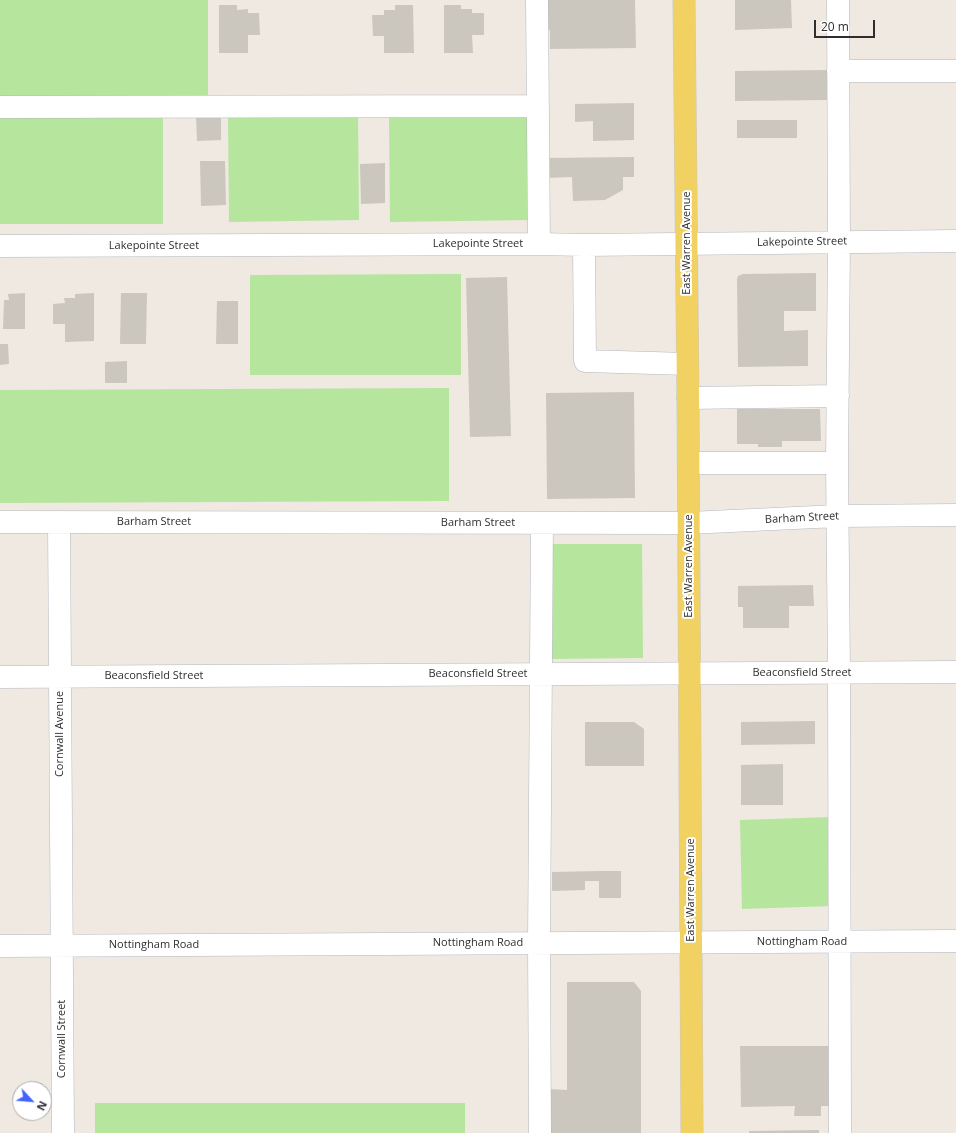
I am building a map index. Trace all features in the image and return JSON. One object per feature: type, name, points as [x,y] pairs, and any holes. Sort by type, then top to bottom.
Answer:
[{"type":"main road","name":"East Warren Avenue","points":[[684,0],[689,463],[692,1133]]},
{"type":"street","points":[[537,0],[539,244]]},
{"type":"street","points":[[838,0],[839,242],[837,463],[840,1133]]},
{"type":"street","points":[[838,71],[956,70]]},
{"type":"street","points":[[0,107],[538,106]]},
{"type":"street","name":"Lakepointe Street","points":[[0,246],[584,245],[956,242]]},
{"type":"street","points":[[584,245],[584,361],[687,364]]},
{"type":"street","points":[[688,398],[838,396]]},
{"type":"street","points":[[689,463],[837,463]]},
{"type":"street","name":"Barham Street","points":[[0,522],[689,523],[838,516],[956,515]]},
{"type":"street","name":"Cornwall Avenue","points":[[59,522],[62,946]]},
{"type":"street","points":[[540,1133],[539,943],[542,523]]},
{"type":"street","name":"Beaconsfield Street","points":[[0,677],[956,672]]},
{"type":"street","name":"Nottingham Road","points":[[0,946],[956,941]]},
{"type":"street","name":"Cornwall Street","points":[[62,946],[63,1133]]},
{"type":"green space","points":[[0,0],[208,0],[208,96],[0,97]]},
{"type":"green space","points":[[0,113],[163,113],[163,224],[0,224]]},
{"type":"green space","points":[[358,114],[359,220],[229,222],[228,116]]},
{"type":"green space","points":[[529,114],[530,220],[390,222],[389,116]]},
{"type":"green space","points":[[461,274],[461,375],[250,375],[250,275]]},
{"type":"green space","points":[[449,388],[449,501],[0,503],[0,390]]},
{"type":"green space","points":[[549,544],[642,544],[643,658],[550,659]]},
{"type":"green space","points":[[831,817],[834,906],[742,909],[740,820]]},
{"type":"green space","points":[[95,1103],[465,1103],[465,1133],[95,1133]]},
{"type":"building","points":[[543,0],[635,0],[636,48],[550,49],[550,30],[543,30]]},
{"type":"building","points":[[735,0],[791,0],[792,28],[735,30]]},
{"type":"building","points":[[219,5],[237,5],[237,10],[248,9],[248,13],[259,13],[260,35],[248,35],[248,53],[219,53]]},
{"type":"building","points":[[395,5],[413,5],[414,53],[384,53],[384,36],[373,36],[372,15],[384,15],[384,10],[395,10]]},
{"type":"building","points":[[444,5],[461,5],[461,9],[472,9],[472,13],[484,13],[484,35],[472,35],[473,53],[444,53]]},
{"type":"building","points":[[828,70],[828,100],[735,101],[735,71]]},
{"type":"building","points":[[634,103],[634,140],[593,141],[593,121],[575,122],[575,104]]},
{"type":"building","points":[[221,115],[221,140],[197,141],[196,116]]},
{"type":"building","points":[[737,120],[797,120],[797,138],[737,138]]},
{"type":"building","points":[[634,157],[634,177],[623,177],[623,190],[605,200],[573,201],[572,177],[546,178],[546,158]]},
{"type":"building","points":[[200,161],[225,161],[226,205],[201,206]]},
{"type":"building","points":[[385,163],[385,203],[361,204],[360,164]]},
{"type":"building","points":[[816,273],[816,311],[784,311],[784,331],[808,330],[808,366],[738,367],[738,276],[743,274]]},
{"type":"building","points":[[507,277],[511,436],[470,437],[466,278]]},
{"type":"building","points":[[25,293],[25,329],[3,329],[4,300],[9,300],[8,294]]},
{"type":"building","points":[[94,293],[94,341],[65,342],[65,324],[53,324],[53,304],[65,303],[64,298],[75,298],[75,294]]},
{"type":"building","points":[[121,293],[147,293],[146,344],[120,344]]},
{"type":"building","points":[[217,301],[238,301],[238,344],[216,344]]},
{"type":"building","points":[[0,344],[8,344],[9,364],[0,365]]},
{"type":"building","points":[[127,361],[127,383],[105,383],[105,362]]},
{"type":"building","points":[[634,392],[635,498],[547,499],[546,393]]},
{"type":"building","points":[[737,409],[820,409],[821,441],[782,441],[782,447],[758,447],[758,444],[737,444]]},
{"type":"building","points":[[813,585],[814,606],[789,606],[789,628],[743,628],[743,607],[738,607],[738,586]]},
{"type":"building","points":[[815,721],[815,744],[741,745],[741,722]]},
{"type":"building","points":[[585,722],[634,722],[644,729],[644,766],[585,766]]},
{"type":"building","points":[[783,764],[783,805],[741,805],[741,765]]},
{"type":"building","points":[[621,871],[621,898],[599,898],[599,881],[585,881],[585,890],[552,891],[552,872]]},
{"type":"building","points":[[567,982],[634,982],[641,991],[641,1133],[548,1133],[548,1089],[567,1090]]},
{"type":"building","points":[[740,1046],[834,1046],[834,1106],[821,1106],[821,1116],[794,1116],[795,1106],[741,1107]]},
{"type":"building","points":[[819,1130],[819,1133],[749,1133],[749,1131]]}]
